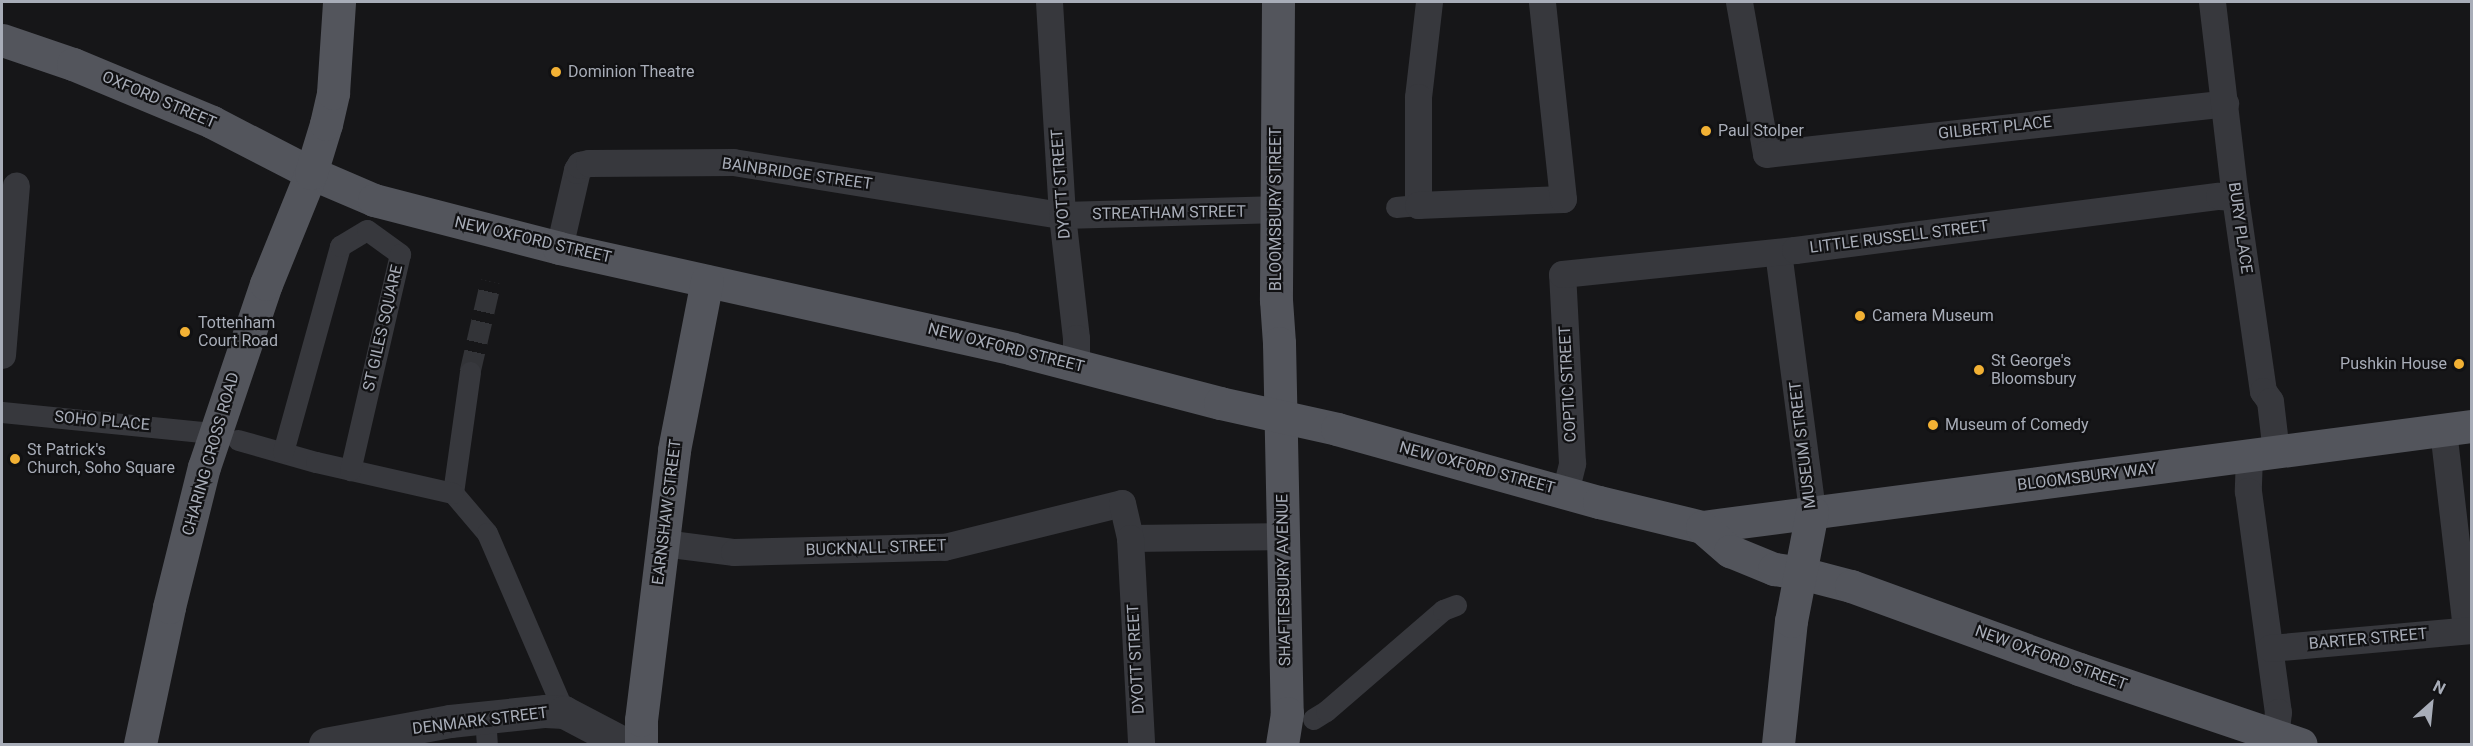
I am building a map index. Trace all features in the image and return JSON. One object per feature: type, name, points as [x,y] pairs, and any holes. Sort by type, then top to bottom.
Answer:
[{"type":"main road","points":[[311,173],[333,93],[339,2]]},
{"type":"main road","name":"BLOOMSBURY STREET","points":[[1278,2],[1276,209],[1280,416]]},
{"type":"main road","name":"OXFORD STREET","points":[[2,40],[73,64],[212,122],[311,173]]},
{"type":"main road","name":"NEW OXFORD STREET","points":[[311,173],[374,200],[560,248],[924,328],[1076,365],[1220,403],[1337,429],[1702,527],[1730,551],[1773,569],[1801,573],[1851,586],[2079,669],[2288,740]]},
{"type":"main road","name":"CHARING CROSS ROAD","points":[[140,744],[169,607],[204,467],[266,284],[311,173]]},
{"type":"main road","name":"EARNSHAW STREET","points":[[641,744],[641,720],[685,388],[707,281]]},
{"type":"main road","name":"SHAFTESBURY AVENUE","points":[[1280,416],[1287,713],[1282,744]]},
{"type":"main road","name":"BLOOMSBURY WAY","points":[[1702,527],[2457,428]]},
{"type":"main road","name":"MUSEUM STREET","points":[[1778,744],[1791,621],[1812,512]]},
{"type":"street","name":"DYOTT STREET","points":[[1049,2],[1062,215],[1076,338],[1076,365]]},
{"type":"street","points":[[1429,2],[1407,206],[1563,199],[1542,2]]},
{"type":"street","name":"GILBERT PLACE","points":[[1739,2],[1766,154],[2225,103]]},
{"type":"street","name":"BURY PLACE","points":[[2212,2],[2235,196],[2263,391],[2270,401],[2263,453],[2248,492],[2278,712],[2288,740]]},
{"type":"street","name":"BAINBRIDGE STREET","points":[[560,248],[577,170],[580,165],[589,163],[733,162],[1062,215]]},
{"type":"street","points":[[2,355],[16,186]]},
{"type":"street","name":"LITTLE RUSSELL STREET","points":[[1562,274],[1778,252],[2219,196],[2235,196]]},
{"type":"street","name":"STREATHAM STREET","points":[[1062,215],[1276,209]]},
{"type":"street","name":"ST GILES SQUARE","points":[[283,452],[340,246],[367,230],[400,254],[350,470]]},
{"type":"street","name":"MUSEUM STREET","points":[[1778,252],[1812,512]]},
{"type":"street","name":"COPTIC STREET","points":[[1562,274],[1572,463],[1565,492]]},
{"type":"street","points":[[453,493],[470,372]]},
{"type":"street","name":"SOHO PLACE","points":[[2,412],[202,432]]},
{"type":"street","name":"BARTER STREET","points":[[2270,648],[2469,630],[2457,428]]},
{"type":"street","points":[[238,440],[350,470],[453,493],[487,533],[564,712],[625,744]]},
{"type":"street","name":"DYOTT STREET","points":[[1122,503],[1130,538],[1141,744]]},
{"type":"street","name":"BUCKNALL STREET","points":[[663,543],[734,552],[944,547],[1122,503]]},
{"type":"street","points":[[1130,538],[1283,536]]},
{"type":"street","points":[[1313,719],[1326,711],[1443,610],[1456,605]]},
{"type":"street","name":"DENMARK STREET","points":[[325,744],[486,731],[545,711],[564,712]]},
{"type":"tunnel","points":[[470,372],[491,281]]},
{"type":"place","name":"Dominion Theatre","points":[[556,72]]},
{"type":"place","name":"Paul Stolper","points":[[1706,131]]},
{"type":"place","name":"Camera Museum","points":[[1860,316]]},
{"type":"place","name":"Tottenham Court Road","points":[[185,332]]},
{"type":"place","name":"Pushkin House","points":[[2459,364]]},
{"type":"place","name":"St George's Bloomsbury","points":[[1979,370]]},
{"type":"place","name":"Museum of Comedy","points":[[1933,425]]},
{"type":"place","name":"St Patrick's Church, Soho Square","points":[[15,459]]}]
